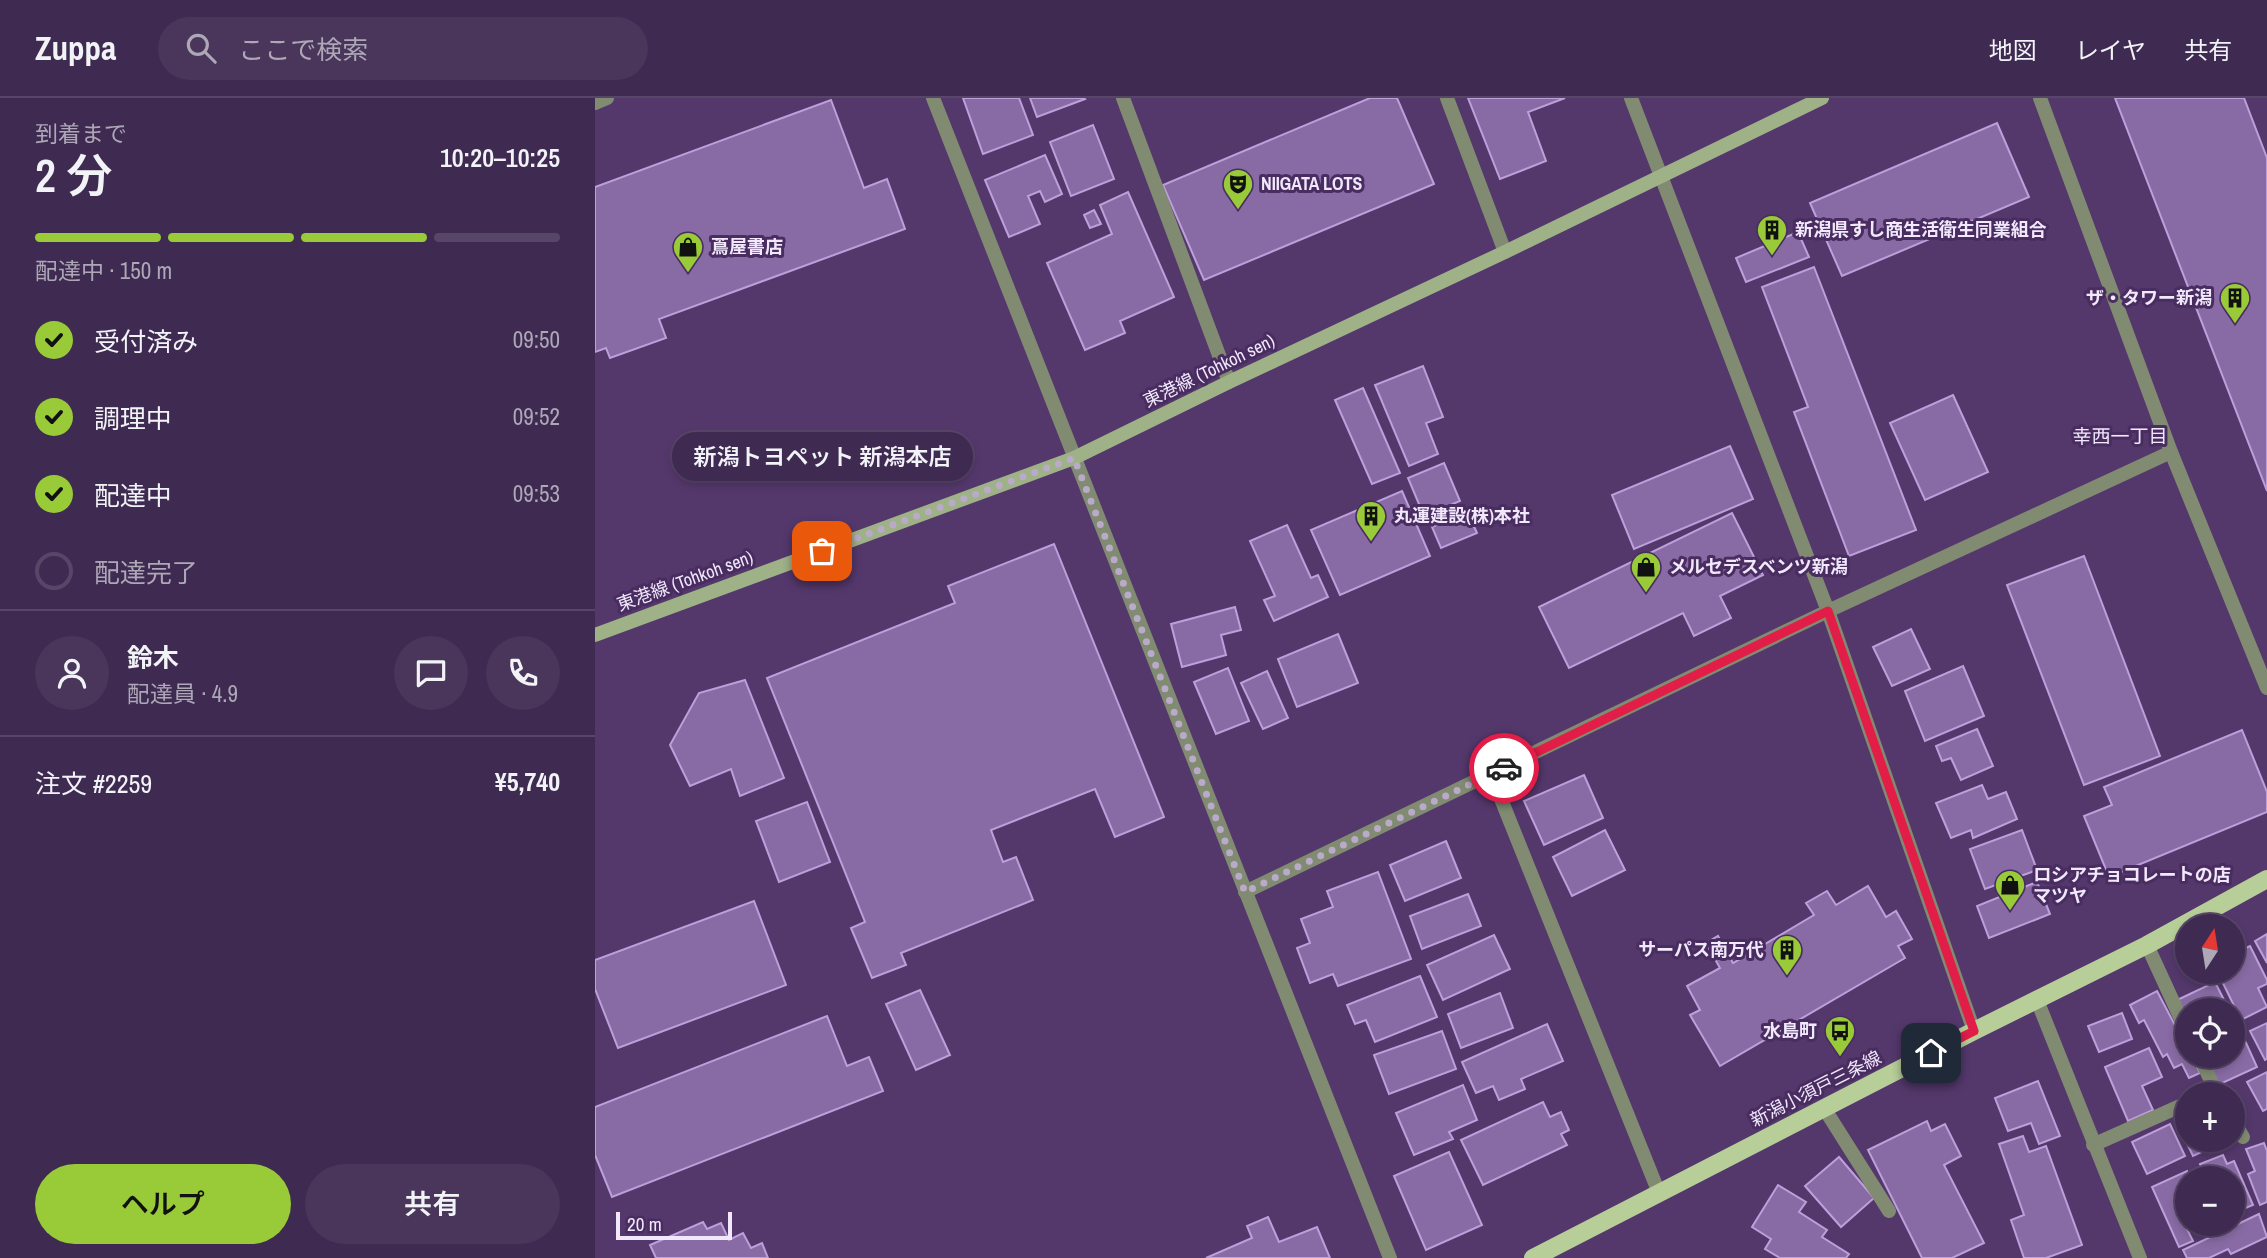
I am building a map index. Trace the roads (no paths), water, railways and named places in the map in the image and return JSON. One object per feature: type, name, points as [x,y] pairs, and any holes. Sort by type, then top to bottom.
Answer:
[{"type":"main road","name":"新潟小須戸三条線","points":[[1532,1258],[1974,1031],[2147,946],[2267,879]]},
{"type":"street","points":[[595,103],[607,98]]},
{"type":"street","points":[[933,98],[1390,1258]]},
{"type":"street","points":[[1123,98],[1229,382]]},
{"type":"street","points":[[1447,98],[1505,252]]},
{"type":"street","points":[[1631,98],[1828,611],[1974,1031]]},
{"type":"street","name":"東港線 (Tohkoh sen)","points":[[595,635],[1074,458],[1822,98]]},
{"type":"street","points":[[2041,98],[2171,452],[2267,688]]},
{"type":"street","points":[[1245,892],[1828,611],[2171,452]]},
{"type":"street","points":[[1491,774],[1659,1193]]},
{"type":"street","points":[[2147,946],[2175,1006]]},
{"type":"street","points":[[2037,1000],[2140,1258]]},
{"type":"street","points":[[2093,1145],[2175,1107]]},
{"type":"street","points":[[1824,1108],[1889,1211]]},
{"type":"place","name":"NIIGATA LOTS","points":[[1238,211]]},
{"type":"place","name":"新潟県すし商生活衛生同業組合","points":[[1772,257]]},
{"type":"place","name":"蔦屋書店","points":[[688,274]]},
{"type":"place","name":"ザ・タワー新潟","points":[[2235,325]]},
{"type":"place","name":"丸運建設(株)本社","points":[[1371,543]]},
{"type":"place","name":"新潟トヨペット 新潟本店","points":[[822,551]]},
{"type":"place","name":"メルセデスベンツ新潟","points":[[1646,594]]},
{"type":"place","name":"ロシアチョコレートの店 マツヤ","points":[[2010,912]]},
{"type":"place","name":"サーパス南万代","points":[[1787,977]]},
{"type":"place","name":"水島町","points":[[1840,1058]]},
{"type":"district","name":"幸西一丁目","points":[[2120,436]]}]
